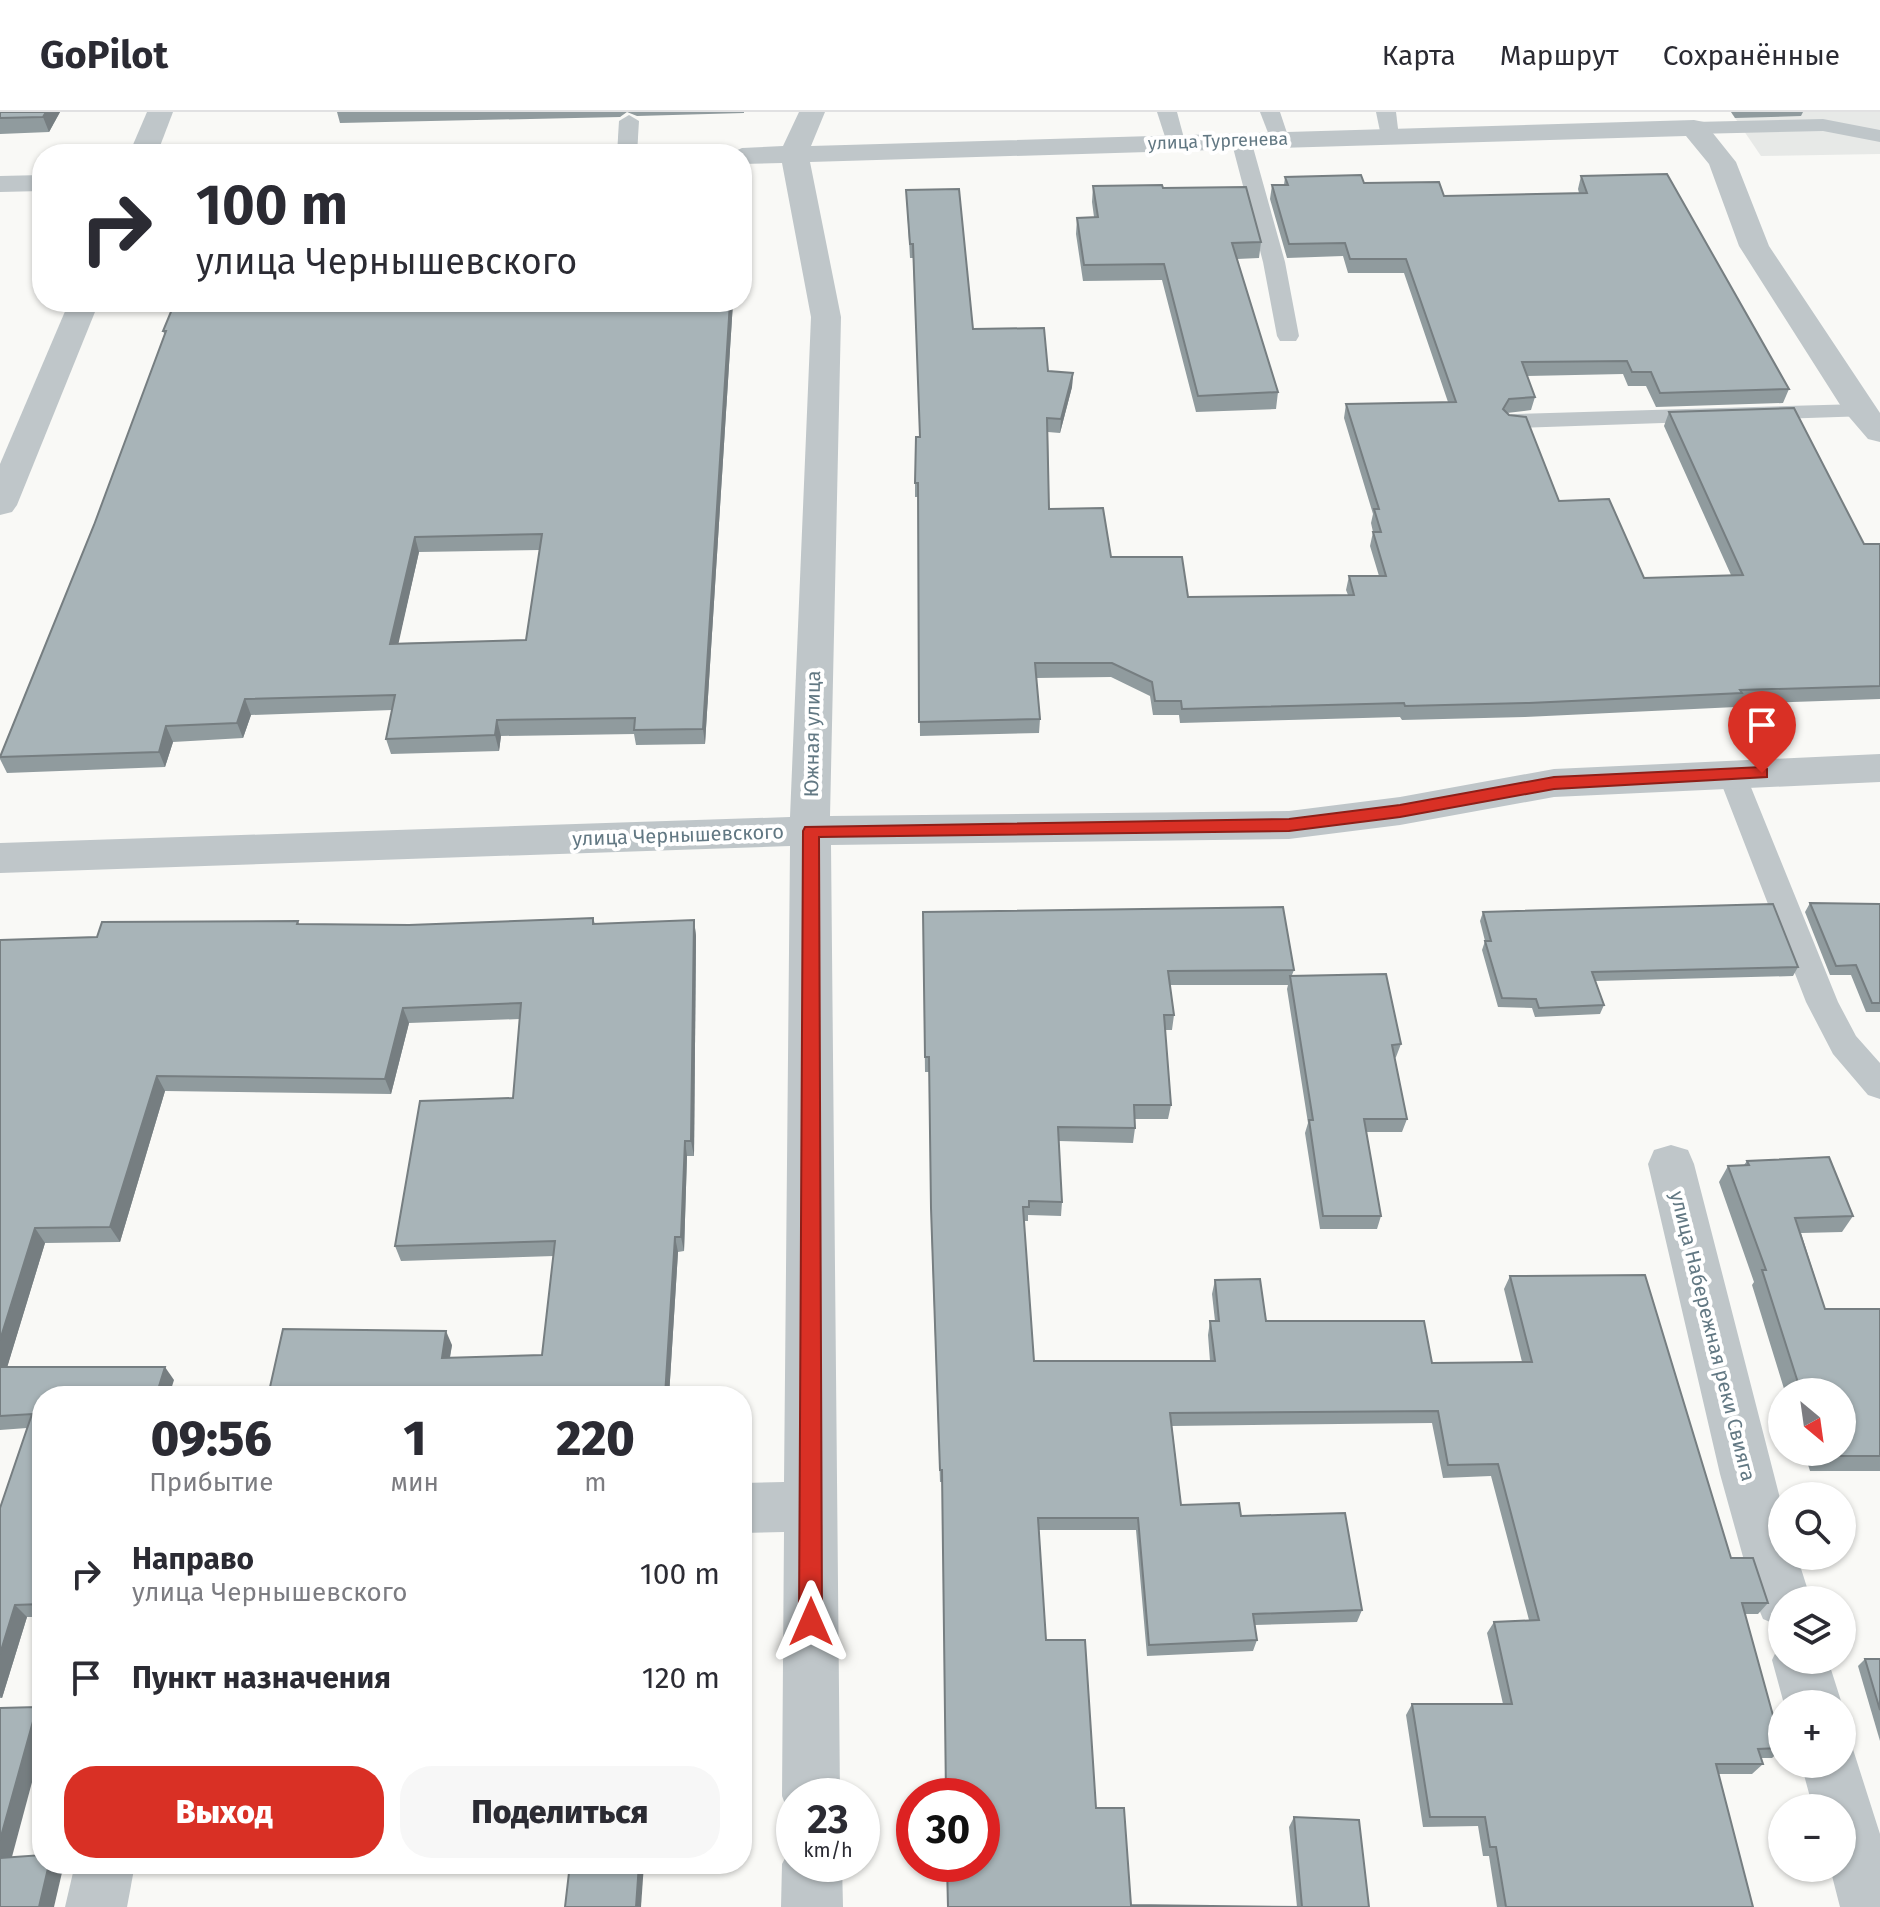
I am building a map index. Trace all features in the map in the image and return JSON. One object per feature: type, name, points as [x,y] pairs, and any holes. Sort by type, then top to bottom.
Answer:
[{"type":"street","points":[[147,144],[160,112]]},
{"type":"street","points":[[794,154],[812,112]]},
{"type":"street","name":"улица Тургенева","points":[[752,156],[1279,139],[1387,125],[1694,128]]},
{"type":"street","points":[[1694,128],[1722,162],[1754,246],[1870,422]]},
{"type":"street","name":"Южная улица","points":[[794,154],[826,317],[810,760],[811,1778]]},
{"type":"street","points":[[0,184],[32,183]]},
{"type":"street","points":[[0,505],[80,312]]},
{"type":"street","name":"улица Чернышевского","points":[[0,858],[811,831],[1289,825],[1400,811],[1554,783],[1880,768]]},
{"type":"street","name":"улица Набережная реки Свияга","points":[[1671,1164],[1746,1474],[1779,1586]]},
{"type":"street","points":[[752,1508],[810,1506]]},
{"type":"street","points":[[1834,1778],[1871,1907]]},
{"type":"street","points":[[96,1907],[103,1874]]},
{"type":"street","points":[[812,1882],[812,1907]]},
{"type":"lane","points":[[1167,112],[1175,142]]},
{"type":"lane","points":[[1270,112],[1279,139]]},
{"type":"lane","points":[[1694,128],[1818,118],[1880,136]]},
{"type":"lane","points":[[628,144],[629,121]]},
{"type":"lane","points":[[1241,140],[1274,262],[1288,336]]},
{"type":"lane","points":[[1514,421],[1870,422]]},
{"type":"lane","points":[[1732,775],[1822,1002],[1844,1045],[1880,1086]]},
{"type":"shaded area","points":[[1731,112],[1880,112],[1880,154],[1761,156]]},
{"type":"building","points":[[0,112],[46,112],[43,117],[0,118]]},
{"type":"building","points":[[1667,174],[1789,389],[1660,393],[1651,372],[1632,372],[1627,361],[1522,362],[1535,397],[1509,399],[1503,409],[1509,415],[1526,417],[1559,501],[1609,499],[1644,578],[1743,575],[1669,412],[1794,408],[1864,544],[1880,544],[1880,686],[1740,690],[1742,693],[1529,703],[1182,709],[1181,701],[1155,701],[1152,682],[1112,663],[1035,663],[1040,719],[919,722],[918,483],[915,483],[916,437],[920,437],[913,244],[910,244],[906,190],[959,189],[973,329],[1044,328],[1048,371],[1073,373],[1061,419],[1047,418],[1049,509],[1103,508],[1111,557],[1182,557],[1188,597],[1354,595],[1349,576],[1386,576],[1373,532],[1381,532],[1374,509],[1379,509],[1346,404],[1456,402],[1406,259],[1350,259],[1345,243],[1289,244],[1272,185],[1288,185],[1285,177],[1361,175],[1364,183],[1439,182],[1444,196],[1587,193],[1581,176]]},
{"type":"building","points":[[1162,185],[1163,188],[1246,187],[1261,242],[1232,243],[1278,392],[1198,396],[1164,264],[1084,265],[1077,218],[1098,217],[1093,186]]},
{"type":"building","points":[[171,312],[729,312],[703,729],[634,730],[635,718],[497,720],[495,735],[386,739],[395,695],[245,699],[237,723],[166,726],[159,752],[0,757],[94,525],[166,331],[163,331]],"holes":[[[542,534],[526,640],[390,644],[415,537]]]},
{"type":"building","points":[[1810,903],[1880,904],[1880,1003],[1872,1003],[1856,965],[1836,966]]},
{"type":"building","points":[[1773,904],[1798,967],[1592,972],[1604,1005],[1539,1008],[1536,999],[1502,998],[1485,941],[1491,941],[1483,912]]},
{"type":"building","points":[[1283,907],[1294,970],[1168,971],[1174,1015],[1164,1015],[1171,1105],[1134,1105],[1135,1128],[1058,1127],[1062,1202],[1029,1201],[1029,1207],[1023,1207],[1034,1361],[1215,1361],[1210,1321],[1219,1321],[1215,1280],[1260,1279],[1266,1321],[1424,1321],[1432,1363],[1532,1362],[1510,1276],[1645,1275],[1731,1558],[1753,1558],[1768,1603],[1742,1603],[1768,1697],[1768,1749],[1758,1749],[1763,1764],[1716,1764],[1753,1907],[1506,1907],[1496,1847],[1490,1847],[1485,1817],[1430,1817],[1412,1704],[1512,1704],[1494,1622],[1539,1620],[1498,1464],[1448,1465],[1438,1411],[1170,1413],[1181,1505],[1239,1503],[1241,1516],[1345,1513],[1362,1610],[1253,1614],[1257,1640],[1149,1645],[1138,1518],[1038,1518],[1046,1640],[1085,1640],[1096,1808],[1124,1808],[1131,1905],[1302,1907],[948,1907],[947,1882],[1000,1882],[1000,1778],[946,1778],[942,1470],[931,1208],[929,1057],[925,1057],[923,912]]},
{"type":"building","points":[[593,918],[593,924],[694,920],[691,1141],[685,1141],[681,1237],[675,1237],[666,1386],[270,1386],[283,1329],[446,1331],[442,1358],[542,1355],[555,1241],[395,1246],[420,1101],[513,1098],[521,1003],[403,1008],[385,1079],[157,1076],[110,1227],[35,1228],[0,1340],[0,940],[97,937],[102,922],[298,921],[297,924],[409,925]]},
{"type":"building","points":[[1386,974],[1401,1044],[1392,1045],[1407,1119],[1364,1119],[1381,1216],[1323,1216],[1309,1120],[1313,1120],[1290,976]]},
{"type":"building","points":[[1829,1157],[1853,1216],[1795,1218],[1825,1309],[1880,1309],[1880,1456],[1856,1456],[1856,1378],[1797,1378],[1762,1270],[1766,1270],[1728,1166],[1749,1165],[1747,1161]]},
{"type":"building","points":[[0,1367],[165,1367],[159,1386],[32,1386],[32,1414],[0,1416]]},
{"type":"building","points":[[32,1414],[32,1604],[15,1605],[0,1654],[0,1508]]},
{"type":"building","points":[[1865,1659],[1880,1659],[1880,1710]]},
{"type":"building","points":[[32,1707],[32,1725],[0,1840],[0,1708]]},
{"type":"building","points":[[1294,1817],[1359,1820],[1369,1907],[1302,1907]]},
{"type":"building","points":[[32,1856],[32,1874],[47,1874],[39,1907],[0,1907],[0,1858]]},
{"type":"building","points":[[569,1874],[638,1874],[636,1907],[565,1907]]},
{"type":"route","points":[[811,1622],[811,831],[1289,825],[1400,811],[1554,783],[1762,773]]}]
